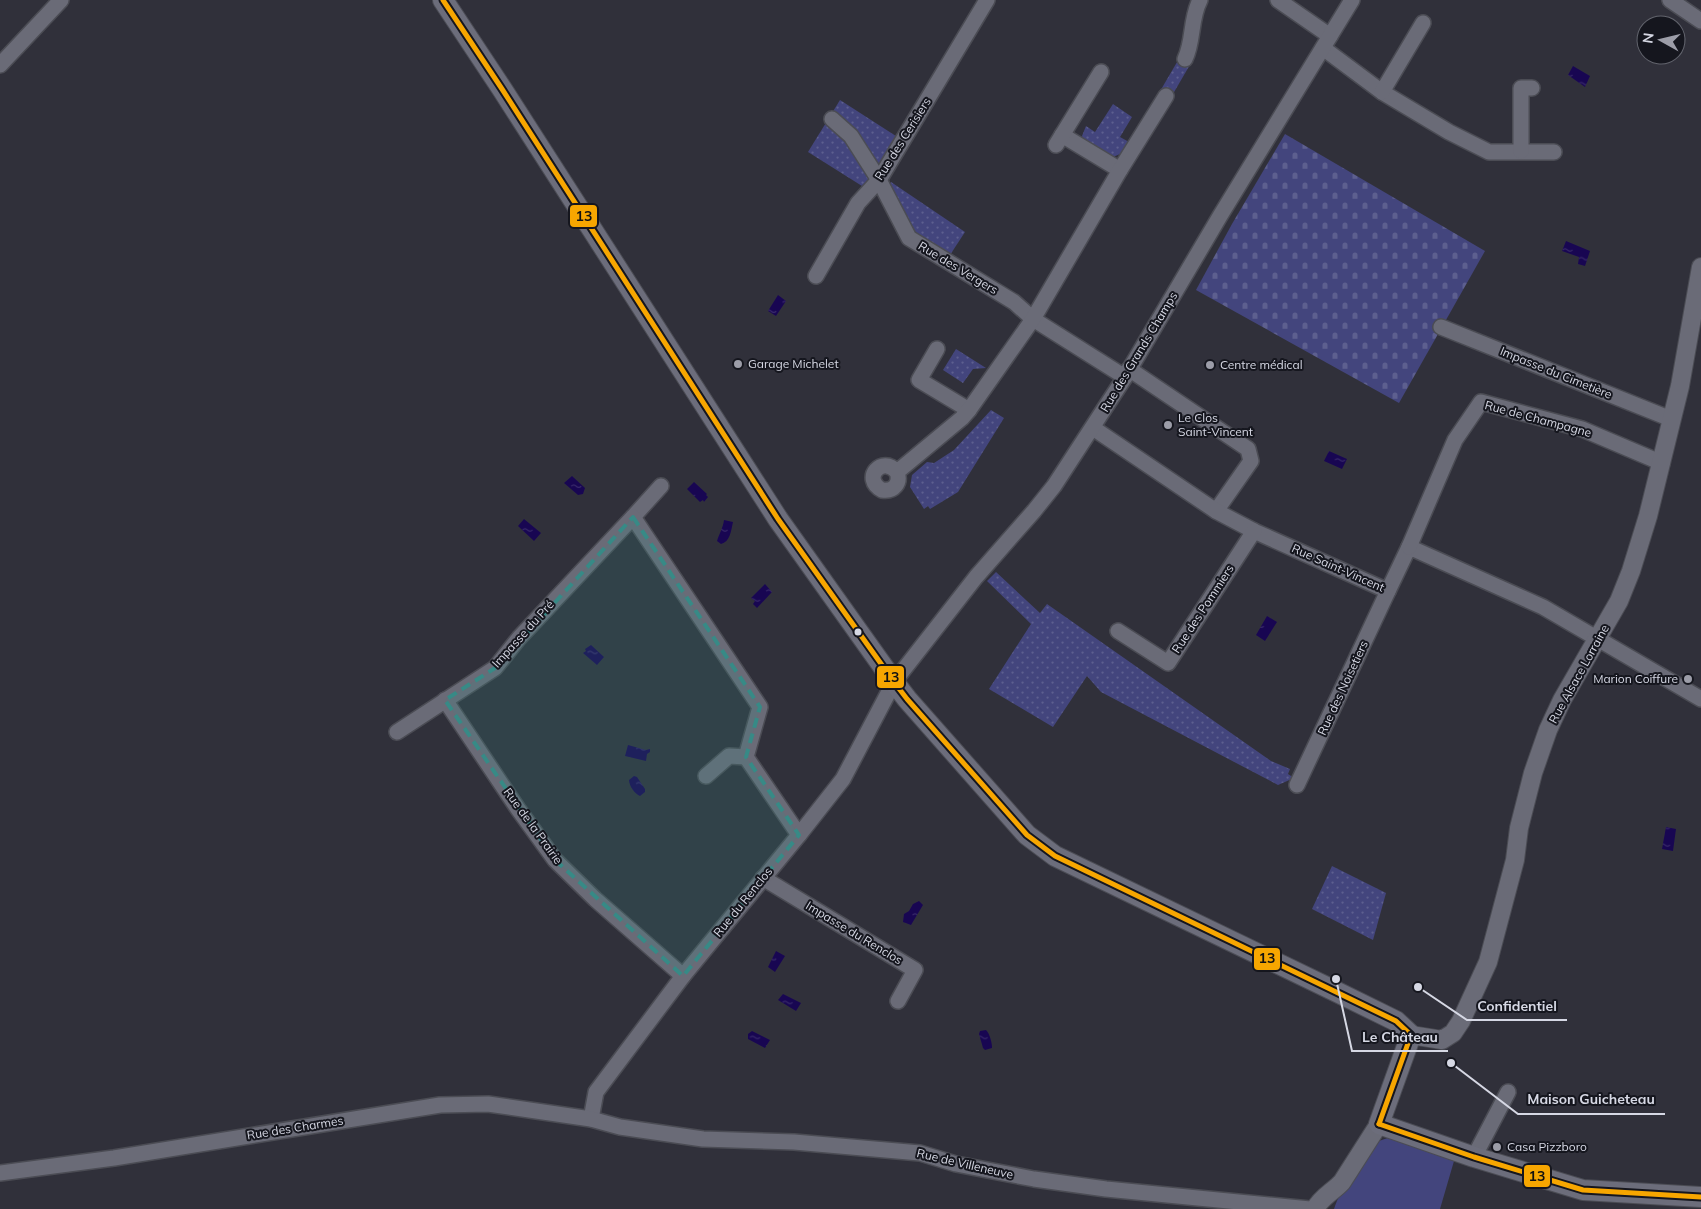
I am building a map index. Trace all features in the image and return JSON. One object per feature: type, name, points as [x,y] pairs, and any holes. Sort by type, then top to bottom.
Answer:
[{"type":"main road","points":[[443,0],[508,97],[778,518],[907,699],[1027,835],[1055,856],[1396,1021],[1411,1035],[1379,1124],[1474,1157],[1583,1190],[1701,1197]]},
{"type":"street","points":[[0,65],[61,0]]},
{"type":"street","name":"Rue des Cerisiers","points":[[816,276],[858,203],[879,180],[987,0]]},
{"type":"street","points":[[1185,59],[1189,52],[1194,11],[1200,0]]},
{"type":"street","points":[[1278,0],[1382,92],[1449,132],[1489,152],[1554,152]]},
{"type":"street","name":"Rue des Grands Champs","points":[[894,682],[976,576],[1054,486],[1093,428],[1352,0]]},
{"type":"street","points":[[1670,0],[1701,21]]},
{"type":"street","points":[[1382,92],[1423,23]]},
{"type":"street","points":[[1102,72],[1059,140],[1120,170]]},
{"type":"street","points":[[1521,151],[1521,88],[1532,88]]},
{"type":"street","points":[[897,472],[969,410],[1034,319],[1120,170],[1166,96]]},
{"type":"street","name":"Rue des Vergers","points":[[832,119],[848,132],[879,180],[909,238],[1014,302],[1034,319],[1127,373],[1248,449],[1252,462],[1216,511]]},
{"type":"street","name":"Rue Alsace Lorraine","points":[[1411,1035],[1442,1040],[1453,1033],[1461,1022],[1488,962],[1515,860],[1519,828],[1548,730],[1562,700],[1619,601],[1632,572],[1662,463],[1680,386],[1698,297],[1701,267]]},
{"type":"street","name":"Impasse du Cimetière","points":[[1441,327],[1671,419]]},
{"type":"street","points":[[937,349],[919,380],[969,410]]},
{"type":"street","name":"Rue de Champagne","points":[[1410,547],[1455,440],[1481,402],[1582,429],[1662,463]]},
{"type":"street","name":"Rue Saint-Vincent","points":[[1093,428],[1216,511],[1254,531],[1388,592],[1410,547]]},
{"type":"street","name":"Impasse du Pré","points":[[397,732],[495,668],[519,638],[662,486]]},
{"type":"street","points":[[633,517],[760,707],[746,757],[799,835]]},
{"type":"street","name":"Rue des Pommiers","points":[[1118,631],[1168,663],[1254,531]]},
{"type":"street","points":[[1410,547],[1543,607],[1701,699]]},
{"type":"street","name":"Rue des Noisetiers","points":[[1297,785],[1388,592]]},
{"type":"street","name":"Rue du Renclos","points":[[591,1119],[596,1092],[683,976],[843,780],[894,682]]},
{"type":"street","name":"Rue de la Prairie","points":[[445,700],[518,809],[555,860],[595,899],[683,976]]},
{"type":"street","points":[[706,776],[729,756],[746,757]]},
{"type":"street","name":"Impasse du Renclos","points":[[763,878],[914,970],[898,1001]]},
{"type":"street","points":[[1474,1157],[1508,1092]]},
{"type":"street","name":"Rue des Charmes","points":[[0,1173],[121,1157],[440,1105],[488,1104],[591,1119]]},
{"type":"street","name":"Rue de Villeneuve","points":[[591,1119],[620,1127],[703,1140],[794,1142],[920,1153],[956,1164],[1034,1179],[1106,1189],[1310,1209]]},
{"type":"street","points":[[1315,1209],[1324,1197],[1335,1190],[1342,1182],[1379,1124]]},
{"type":"highlighted area","points":[[633,517],[760,707],[746,757],[799,835],[683,976],[555,860],[445,700],[495,668]]},
{"type":"green space","points":[[1180,57],[1191,63],[1170,99],[1159,93]]},
{"type":"green space","points":[[840,100],[899,138],[875,175],[862,186],[808,152]]},
{"type":"green space","points":[[1113,104],[1132,117],[1120,137],[1129,142],[1120,154],[1113,157],[1083,139],[1082,136],[1086,126],[1095,132]]},
{"type":"green space","points":[[1285,134],[1485,251],[1399,403],[1196,290]]},
{"type":"green space","points":[[891,182],[965,232],[950,255],[914,231],[888,187]]},
{"type":"green space","points":[[956,349],[986,368],[973,369],[963,383],[943,370]]},
{"type":"green space","points":[[991,410],[1004,418],[958,492],[930,509],[928,506],[924,509],[910,487],[912,475],[927,462],[934,463],[954,450]]},
{"type":"green space","points":[[996,572],[1040,613],[1047,604],[1271,761],[1290,769],[1288,774],[1294,778],[1278,785],[1101,692],[1087,676],[1053,727],[989,689],[1031,624],[987,581]]},
{"type":"green space","points":[[1332,866],[1386,893],[1373,940],[1312,909]]},
{"type":"green space","points":[[1388,1138],[1454,1161],[1440,1209],[1334,1209],[1357,1163],[1377,1142]]},
{"type":"water","points":[[1573,66],[1590,76],[1585,87],[1568,75]]},
{"type":"water","points":[[1566,241],[1590,251],[1585,266],[1578,264],[1579,257],[1562,251]]},
{"type":"water","points":[[778,295],[786,301],[776,316],[768,311]]},
{"type":"water","points":[[1329,451],[1347,459],[1342,469],[1324,461]]},
{"type":"water","points":[[572,476],[585,488],[583,494],[578,495],[564,483]]},
{"type":"water","points":[[694,482],[707,494],[708,497],[704,502],[703,500],[700,502],[687,489]]},
{"type":"water","points":[[524,519],[541,533],[534,541],[518,526]]},
{"type":"water","points":[[724,520],[733,522],[728,539],[721,544],[717,541]]},
{"type":"water","points":[[765,584],[772,592],[757,608],[753,604],[755,601],[751,598]]},
{"type":"water","points":[[1267,616],[1277,622],[1265,641],[1256,635]]},
{"type":"water","points":[[591,645],[604,657],[597,665],[583,653]]},
{"type":"water","points":[[628,745],[646,750],[650,749],[646,761],[625,756]]},
{"type":"water","points":[[634,776],[637,777],[645,789],[645,792],[640,796],[636,794],[629,782]]},
{"type":"water","points":[[1666,827],[1676,829],[1673,851],[1662,849]]},
{"type":"water","points":[[919,901],[923,905],[911,925],[903,922],[904,914],[909,911],[913,904]]},
{"type":"water","points":[[776,951],[785,956],[775,972],[768,967]]},
{"type":"water","points":[[783,994],[801,1003],[796,1011],[778,1000]]},
{"type":"water","points":[[986,1030],[991,1039],[992,1048],[985,1050],[979,1034],[980,1031]]},
{"type":"water","points":[[752,1031],[770,1040],[765,1048],[748,1039],[748,1034]]},
{"type":"transit line","name":"13","points":[[443,0],[778,519],[907,699],[1027,835],[1055,856],[1396,1021],[1411,1035],[1379,1124]]},
{"type":"transit line","name":"13","points":[[1379,1124],[1474,1157],[1583,1190],[1701,1197]]},
{"type":"place","name":"Garage Michelet","points":[[738,364]]},
{"type":"place","name":"Centre médical","points":[[1210,365]]},
{"type":"place","name":"Le Clos Saint-Vincent","points":[[1168,425]]},
{"type":"place","name":"Marion Coiffure","points":[[1688,679]]},
{"type":"place","name":"Le Château","points":[[1336,979]]},
{"type":"place","name":"Confidentiel","points":[[1418,987]]},
{"type":"place","name":"Maison Guicheteau","points":[[1451,1063]]},
{"type":"place","name":"Casa Pizzboro","points":[[1497,1147]]}]
